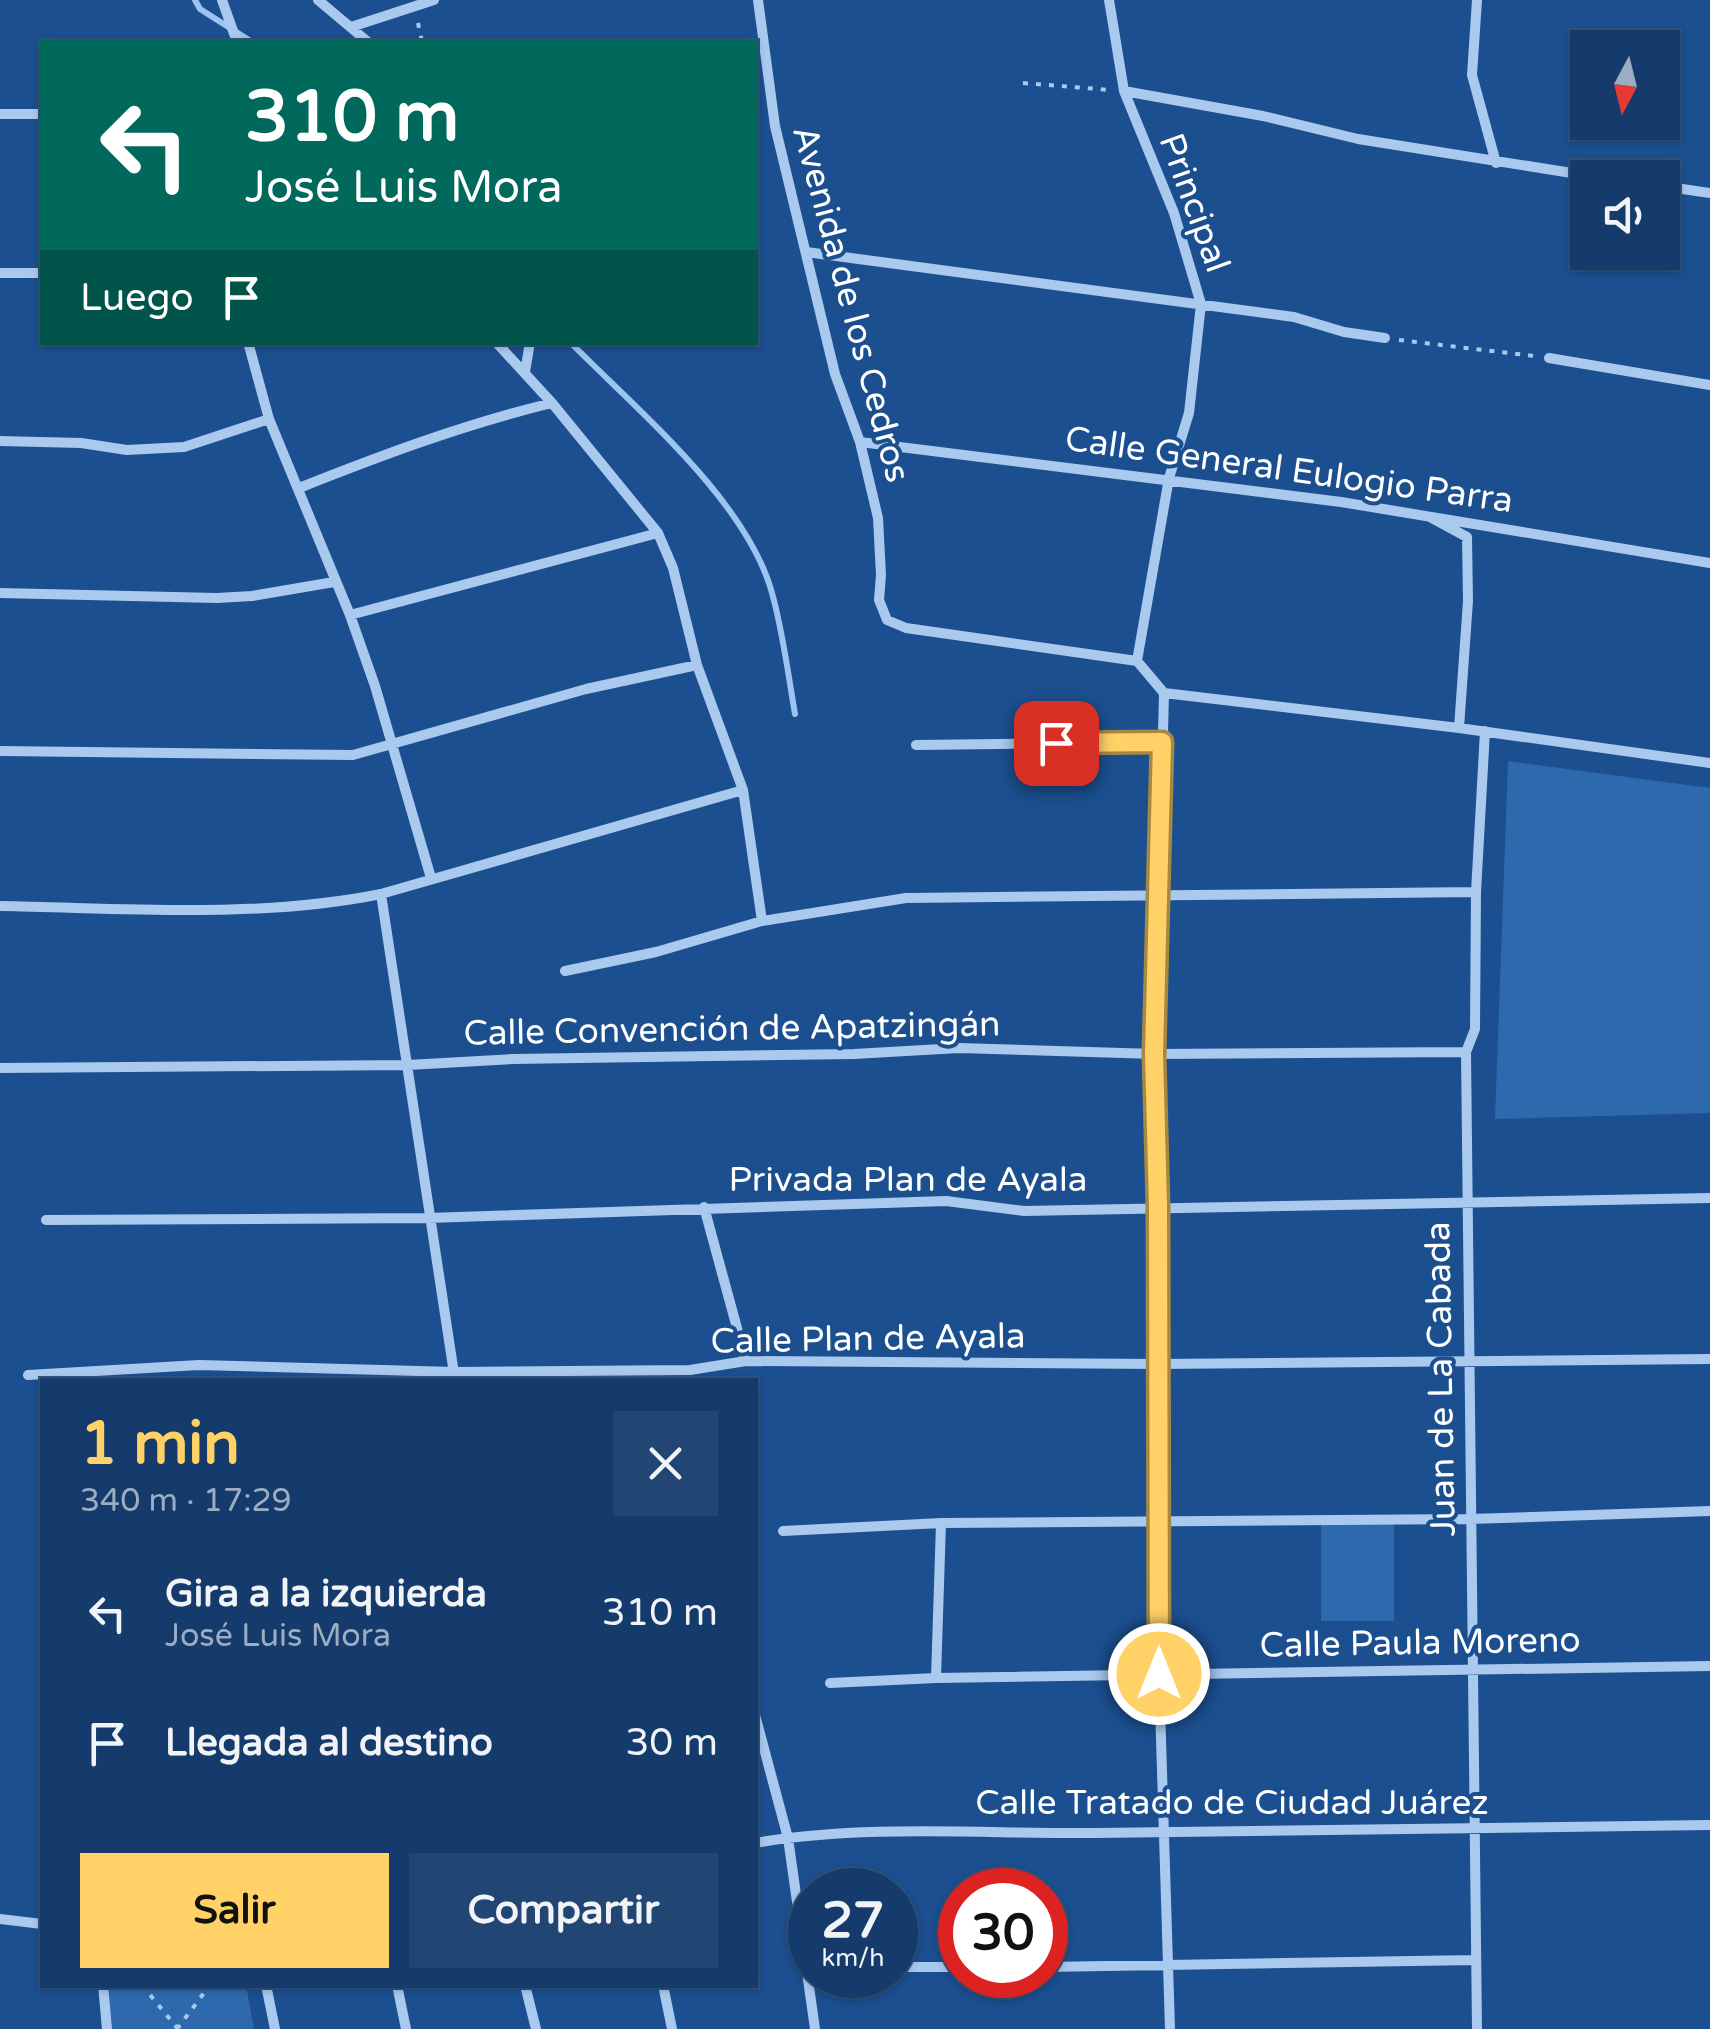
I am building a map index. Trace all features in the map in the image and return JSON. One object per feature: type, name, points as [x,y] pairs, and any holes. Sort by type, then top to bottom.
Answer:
[{"type":"street","points":[[318,0],[366,40]]},
{"type":"street","points":[[352,28],[434,0]]},
{"type":"street","name":"Avenida de los Cedros","points":[[758,0],[775,126],[836,374],[860,442],[878,518],[878,590],[887,620],[906,628],[1136,662]]},
{"type":"street","name":"Principal","points":[[1109,0],[1124,91],[1174,213],[1202,304],[1189,413],[1169,478],[1136,662]]},
{"type":"street","points":[[1477,0],[1472,74],[1496,163]]},
{"type":"street","points":[[223,1],[237,40]]},
{"type":"street","points":[[1124,91],[1263,116],[1358,139],[1570,173]]},
{"type":"street","points":[[0,114],[40,114]]},
{"type":"street","points":[[1680,188],[1710,192]]},
{"type":"street","points":[[806,252],[1294,317],[1344,332],[1385,338]]},
{"type":"street","points":[[0,273],[40,273]]},
{"type":"street","points":[[249,345],[270,419],[350,616],[431,878]]},
{"type":"street","points":[[499,345],[658,533],[673,568],[697,665],[743,790],[762,921]]},
{"type":"street","points":[[525,372],[530,345]]},
{"type":"street","points":[[1548,358],[1710,384]]},
{"type":"street","points":[[298,488],[479,422],[552,404]]},
{"type":"street","points":[[0,441],[81,443],[126,450],[184,447],[270,419]]},
{"type":"street","name":"Calle General Eulogio Parra","points":[[860,442],[1169,478],[1424,514],[1710,563]]},
{"type":"street","points":[[1424,514],[1467,537],[1468,601],[1460,728]]},
{"type":"street","points":[[350,616],[658,533]]},
{"type":"street","points":[[0,593],[217,598],[334,582]]},
{"type":"street","points":[[1136,662],[1164,693],[1485,731],[1710,763]]},
{"type":"street","points":[[0,751],[352,756],[586,688],[697,665]]},
{"type":"street","points":[[1164,693],[1154,1054],[1159,1674],[1170,2029]]},
{"type":"street","name":"Juan de La Cabada","points":[[1477,2029],[1466,1052],[1475,1029],[1476,892],[1485,731]]},
{"type":"street","points":[[916,745],[1162,742]]},
{"type":"street","points":[[0,906],[295,908],[381,894],[743,790]]},
{"type":"street","points":[[565,971],[656,952],[762,921],[906,898],[1476,892]]},
{"type":"street","points":[[381,894],[455,1376]]},
{"type":"street","name":"Calle Convención de Apatzingán","points":[[0,1068],[408,1065],[958,1048],[1154,1054],[1466,1052]]},
{"type":"street","name":"Privada Plan de Ayala","points":[[46,1220],[428,1218],[946,1201],[1024,1211],[1710,1198]]},
{"type":"street","points":[[704,1207],[746,1361]]},
{"type":"street","name":"Calle Plan de Ayala","points":[[28,1375],[200,1365],[455,1376],[690,1370],[746,1361],[1159,1364],[1710,1359]]},
{"type":"street","points":[[783,1531],[941,1522],[1470,1518],[1710,1511]]},
{"type":"street","points":[[936,1678],[941,1522]]},
{"type":"street","name":"Calle Paula Moreno","points":[[830,1682],[1710,1666]]},
{"type":"street","points":[[758,1726],[788,1838],[814,2029]]},
{"type":"street","name":"Calle Tratado de Ciudad Juárez","points":[[758,1843],[891,1832],[1710,1826]]},
{"type":"street","points":[[0,1919],[40,1924]]},
{"type":"street","points":[[1068,1966],[1476,1960]]},
{"type":"street","points":[[103,1988],[107,2029]]},
{"type":"street","points":[[267,1988],[276,2029]]},
{"type":"street","points":[[398,1988],[406,2029]]},
{"type":"street","points":[[526,1988],[536,2029]]},
{"type":"street","points":[[664,1988],[672,2029]]},
{"type":"path","points":[[415,5],[422,40]]},
{"type":"path","points":[[1022,83],[1124,91]]},
{"type":"path","points":[[1385,338],[1548,358]]},
{"type":"path","points":[[144,1988],[177,2029],[208,1988]]},
{"type":"shaded area","points":[[1508,761],[1710,788],[1710,1113],[1495,1119]]},
{"type":"shaded area","points":[[1321,1522],[1394,1522],[1394,1621],[1321,1621]]},
{"type":"shaded area","points":[[103,1988],[247,1988],[254,2029],[108,2029]]},
{"type":"waterway","points":[[195,0],[200,9],[249,40]]},
{"type":"waterway","points":[[573,345],[686,458],[739,524],[772,593],[795,714]]},
{"type":"route","points":[[1056,743],[1162,742],[1154,1054],[1159,1674]]}]
